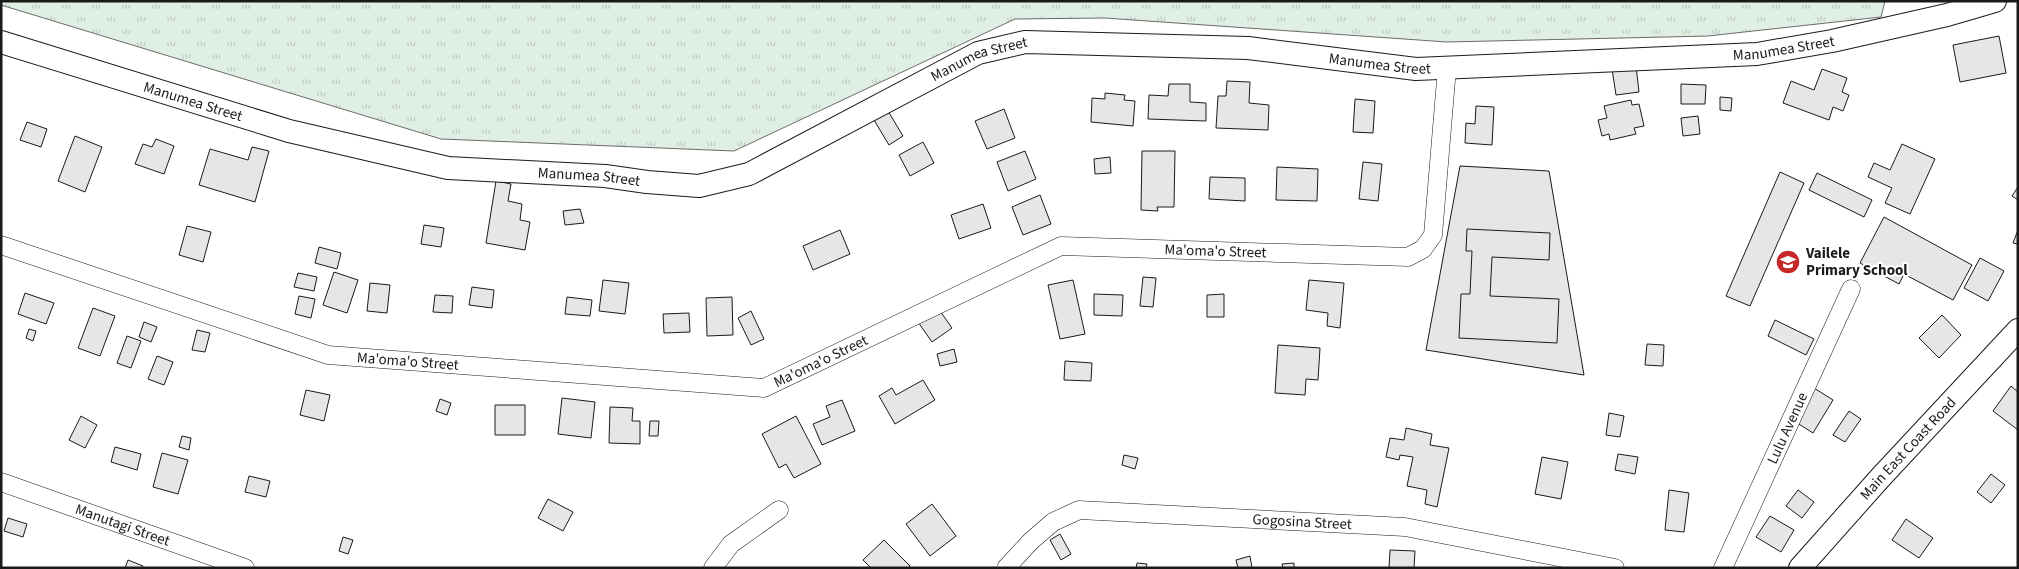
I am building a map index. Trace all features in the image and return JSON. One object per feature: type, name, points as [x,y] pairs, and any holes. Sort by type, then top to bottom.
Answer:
[{"type":"main road","name":"Manumea Street","points":[[1,42],[289,131],[448,168],[605,176],[647,182],[699,186],[749,174],[978,53],[1025,42],[1248,48],[1416,69],[1447,68],[1757,54],[1938,17],[1995,1]]},
{"type":"main road","name":"Main East Coast Road","points":[[1800,568],[1880,478],[2018,330]]},
{"type":"street","name":"Ma'oma'o Street","points":[[1,245],[328,356],[764,388],[1061,246],[1408,257],[1423,249],[1433,235],[1447,68]]},
{"type":"street","name":"Lulu Avenue","points":[[1723,568],[1851,289]]},
{"type":"street","name":"Manutagi Street","points":[[1,482],[245,568]]},
{"type":"street","points":[[714,568],[730,544],[779,510]]},
{"type":"street","name":"Gogosina Street","points":[[1006,568],[1031,541],[1053,522],[1080,510],[1405,527],[1615,568]]},
{"type":"green space","points":[[1,1],[1885,1],[1881,17],[1708,36],[1447,42],[1105,18],[1015,19],[734,151],[441,139],[1,5]]},
{"type":"building","points":[[1999,36],[2006,73],[1960,82],[1953,45]]},
{"type":"building","points":[[1636,66],[1639,92],[1616,95],[1612,69]]},
{"type":"building","points":[[1822,69],[1847,78],[1842,92],[1849,95],[1843,111],[1833,107],[1829,120],[1783,103],[1791,81],[1814,90]]},
{"type":"building","points":[[1227,81],[1250,82],[1249,103],[1269,105],[1268,130],[1216,128],[1218,96],[1226,96]]},
{"type":"building","points":[[1169,84],[1190,84],[1190,102],[1206,103],[1206,121],[1148,119],[1149,95],[1168,96]]},
{"type":"building","points":[[1681,84],[1706,85],[1705,104],[1681,104]]},
{"type":"building","points":[[1105,93],[1125,95],[1124,100],[1135,101],[1133,126],[1091,122],[1092,98],[1105,99]]},
{"type":"building","points":[[1720,97],[1732,98],[1731,111],[1720,110]]},
{"type":"building","points":[[1355,99],[1375,101],[1373,133],[1353,132]]},
{"type":"building","points":[[1631,100],[1632,105],[1639,104],[1644,126],[1634,128],[1636,134],[1610,140],[1609,134],[1602,136],[1598,120],[1607,118],[1604,106]]},
{"type":"building","points":[[1476,106],[1494,107],[1492,145],[1465,143],[1466,123],[1475,124]]},
{"type":"building","points":[[1004,109],[1015,138],[987,149],[975,121]]},
{"type":"building","points":[[888,111],[903,136],[889,145],[874,120]]},
{"type":"building","points":[[1698,116],[1700,134],[1683,136],[1681,118]]},
{"type":"building","points":[[27,122],[47,129],[41,147],[20,140]]},
{"type":"building","points":[[75,136],[102,147],[85,192],[58,181]]},
{"type":"building","points":[[156,139],[174,146],[164,174],[135,164],[143,144],[152,147]]},
{"type":"building","points":[[923,142],[934,163],[910,176],[899,155]]},
{"type":"building","points":[[1902,144],[1935,159],[1910,214],[1885,203],[1892,188],[1868,177],[1874,163],[1890,170]]},
{"type":"building","points":[[252,147],[269,151],[255,202],[199,185],[210,149],[248,160]]},
{"type":"building","points":[[1025,151],[1036,179],[1008,191],[997,162]]},
{"type":"building","points":[[1142,151],[1175,151],[1174,207],[1157,207],[1158,211],[1141,210]]},
{"type":"building","points":[[1110,157],[1111,173],[1095,174],[1094,159]]},
{"type":"building","points":[[1363,162],[1382,164],[1378,201],[1359,199]]},
{"type":"building","points":[[1460,166],[1549,171],[1584,375],[1426,350]]},
{"type":"building","points":[[1277,167],[1318,169],[1317,201],[1276,200]]},
{"type":"building","points":[[1780,172],[1804,183],[1750,306],[1726,296]]},
{"type":"building","points":[[1817,173],[1872,200],[1864,217],[1809,190]]},
{"type":"building","points":[[1210,177],[1245,178],[1245,201],[1209,199]]},
{"type":"building","points":[[496,181],[511,184],[508,201],[522,204],[520,220],[530,222],[525,250],[486,243]]},
{"type":"building","points":[[2018,187],[2018,200],[2012,196]]},
{"type":"building","points":[[1040,195],[1051,224],[1023,235],[1012,207]]},
{"type":"building","points":[[983,204],[991,228],[959,239],[951,215]]},
{"type":"building","points":[[580,209],[584,223],[565,225],[563,211]]},
{"type":"building","points":[[1884,217],[1972,265],[1953,300],[1904,274],[1899,284],[1860,263]]},
{"type":"building","points":[[424,225],[444,228],[441,247],[421,244]]},
{"type":"building","points":[[187,226],[211,232],[203,262],[179,255]]},
{"type":"building","points":[[1467,229],[1550,233],[1549,260],[1492,257],[1490,296],[1559,299],[1557,343],[1459,338],[1461,294],[1470,294],[1472,251],[1466,251]]},
{"type":"building","points":[[840,230],[850,254],[813,270],[803,246]]},
{"type":"building","points":[[2018,230],[2018,244],[2013,243]]},
{"type":"building","points":[[319,247],[341,253],[337,269],[315,263]]},
{"type":"building","points":[[1980,258],[2004,271],[1988,301],[1964,288]]},
{"type":"building","points":[[334,272],[358,280],[347,313],[323,305]]},
{"type":"building","points":[[298,273],[317,277],[314,291],[294,287]]},
{"type":"building","points":[[1143,277],[1156,278],[1153,307],[1140,306]]},
{"type":"building","points":[[603,280],[629,283],[625,314],[599,311]]},
{"type":"building","points":[[1073,280],[1085,334],[1060,339],[1048,285]]},
{"type":"building","points":[[1309,280],[1344,283],[1340,328],[1327,326],[1328,313],[1306,310]]},
{"type":"building","points":[[370,283],[390,285],[387,313],[367,311]]},
{"type":"building","points":[[472,287],[494,290],[492,308],[469,305]]},
{"type":"building","points":[[25,293],[54,303],[46,324],[18,314]]},
{"type":"building","points":[[1094,294],[1123,295],[1122,316],[1094,315]]},
{"type":"building","points":[[1224,294],[1224,317],[1207,317],[1207,295]]},
{"type":"building","points":[[435,295],[453,296],[452,313],[433,312]]},
{"type":"building","points":[[299,296],[315,299],[311,318],[295,314]]},
{"type":"building","points":[[567,297],[592,300],[590,316],[565,314]]},
{"type":"building","points":[[732,297],[733,335],[707,336],[706,298]]},
{"type":"building","points":[[93,308],[115,316],[100,356],[78,348]]},
{"type":"building","points":[[938,308],[952,328],[932,342],[918,322]]},
{"type":"building","points":[[751,311],[764,339],[751,345],[738,318]]},
{"type":"building","points":[[689,313],[690,332],[664,333],[663,314]]},
{"type":"building","points":[[1942,315],[1961,335],[1939,358],[1919,338]]},
{"type":"building","points":[[1775,320],[1814,339],[1806,355],[1768,336]]},
{"type":"building","points":[[144,322],[157,327],[151,342],[139,337]]},
{"type":"building","points":[[29,329],[36,331],[33,341],[26,338]]},
{"type":"building","points":[[197,330],[210,333],[205,352],[192,350]]},
{"type":"building","points":[[127,336],[141,341],[131,368],[117,363]]},
{"type":"building","points":[[1647,344],[1664,345],[1663,366],[1645,365]]},
{"type":"building","points":[[1278,345],[1320,348],[1318,380],[1306,379],[1305,395],[1275,393]]},
{"type":"building","points":[[954,349],[957,362],[940,366],[937,354]]},
{"type":"building","points":[[157,356],[173,362],[164,385],[148,379]]},
{"type":"building","points":[[1065,361],[1092,363],[1091,381],[1064,380]]},
{"type":"building","points":[[923,380],[935,400],[895,424],[879,396],[892,388],[896,395]]},
{"type":"building","points":[[2011,386],[2018,392],[2018,430],[1993,411]]},
{"type":"building","points":[[1814,388],[1833,400],[1813,433],[1794,421]]},
{"type":"building","points":[[306,390],[330,395],[324,421],[300,415]]},
{"type":"building","points":[[562,398],[595,402],[591,438],[558,434]]},
{"type":"building","points":[[440,399],[451,403],[447,415],[436,411]]},
{"type":"building","points":[[842,400],[855,431],[822,445],[813,424],[830,417],[826,406]]},
{"type":"building","points":[[495,405],[525,405],[525,435],[495,435]]},
{"type":"building","points":[[610,407],[633,408],[632,421],[640,421],[640,444],[609,443]]},
{"type":"building","points":[[1849,411],[1861,419],[1845,442],[1833,435]]},
{"type":"building","points":[[1609,413],[1624,416],[1620,437],[1606,435]]},
{"type":"building","points":[[81,416],[97,425],[85,448],[69,440]]},
{"type":"building","points":[[796,416],[821,464],[794,478],[786,464],[779,468],[762,434]]},
{"type":"building","points":[[650,421],[659,421],[658,436],[649,436]]},
{"type":"building","points":[[1406,428],[1432,434],[1430,445],[1449,448],[1437,507],[1425,504],[1427,490],[1407,486],[1413,457],[1400,455],[1399,460],[1386,457],[1390,438],[1404,440]]},
{"type":"building","points":[[182,436],[191,438],[189,450],[179,447]]},
{"type":"building","points":[[115,447],[141,454],[137,470],[111,462]]},
{"type":"building","points":[[162,453],[188,460],[178,494],[153,487]]},
{"type":"building","points":[[1618,454],[1638,457],[1635,474],[1615,470]]},
{"type":"building","points":[[1124,455],[1138,458],[1135,469],[1122,465]]},
{"type":"building","points":[[1542,457],[1568,462],[1561,499],[1535,494]]},
{"type":"building","points":[[1991,474],[2005,485],[1991,503],[1977,492]]},
{"type":"building","points":[[249,476],[270,481],[266,497],[245,492]]},
{"type":"building","points":[[1669,490],[1689,493],[1684,532],[1665,530]]},
{"type":"building","points":[[1798,490],[1814,502],[1802,518],[1786,506]]},
{"type":"building","points":[[548,499],[573,512],[563,531],[538,518]]},
{"type":"building","points":[[932,504],[956,536],[930,556],[906,524]]},
{"type":"building","points":[[1770,516],[1794,530],[1781,552],[1756,537]]},
{"type":"building","points":[[8,518],[27,524],[23,537],[4,531]]},
{"type":"building","points":[[1906,519],[1933,538],[1919,558],[1892,540]]},
{"type":"building","points":[[1060,534],[1071,554],[1061,560],[1050,540]]},
{"type":"building","points":[[343,537],[353,540],[348,554],[339,551]]},
{"type":"building","points":[[884,540],[910,566],[908,568],[871,568],[863,560]]},
{"type":"building","points":[[1390,550],[1415,551],[1414,568],[1389,568]]},
{"type":"building","points":[[1250,556],[1252,568],[1238,568],[1236,560]]},
{"type":"building","points":[[128,560],[143,566],[142,568],[125,568]]},
{"type":"building","points":[[1137,563],[1147,564],[1146,568],[1136,568]]},
{"type":"building","points":[[1294,563],[1294,568],[1283,568],[1282,564]]},
{"type":"place","name":"Vailele Primary School","points":[[1788,262]]}]
